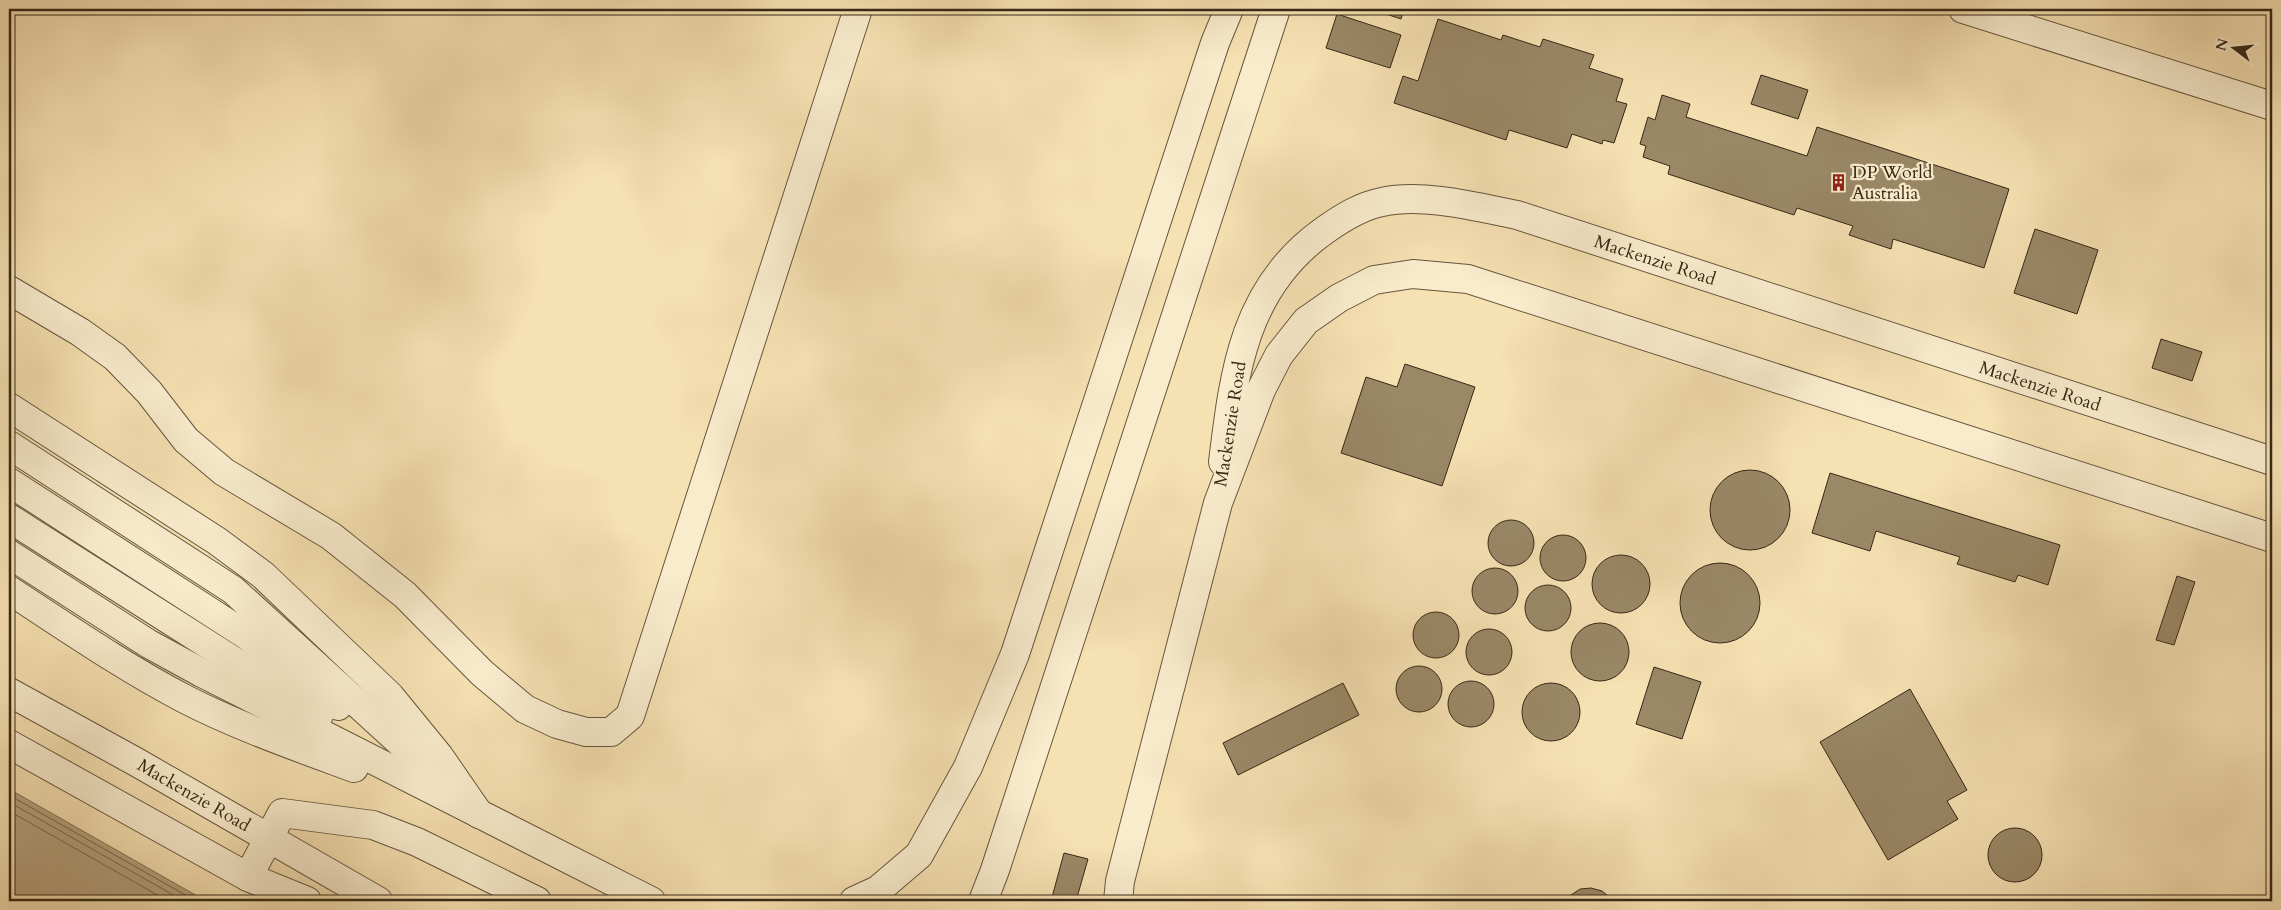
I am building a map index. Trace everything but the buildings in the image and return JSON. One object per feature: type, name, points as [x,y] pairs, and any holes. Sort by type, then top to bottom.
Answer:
[{"type":"street","points":[[9,290],[80,332],[115,357],[149,392],[186,440],[224,472],[331,536],[405,595],[482,673],[525,709],[557,724],[586,732],[611,732],[630,716],[858,9]]},
{"type":"street","points":[[854,901],[878,890],[919,855],[968,767],[1015,654],[1215,43],[1229,9]]},
{"type":"street","points":[[983,901],[995,870],[1276,9]]},
{"type":"street","points":[[1963,9],[2272,106]]},
{"type":"street","name":"Mackenzie Road","points":[[1218,503],[1233,382],[1246,335],[1260,304],[1283,269],[1310,240],[1347,214],[1382,202],[1408,200],[1464,204],[1517,215],[2272,461]]},
{"type":"street","name":"Mackenzie Road","points":[[1116,894],[1218,503],[1266,382],[1278,355],[1306,321],[1339,298],[1374,280],[1413,274],[1468,279],[2272,538]]},
{"type":"street","points":[[9,407],[217,541],[263,575],[390,696],[439,756],[482,817]]},
{"type":"street","points":[[9,445],[233,590],[482,817]]},
{"type":"street","points":[[9,482],[246,636],[482,817]]},
{"type":"street","points":[[9,518],[482,817]]},
{"type":"street","points":[[9,554],[156,648],[482,817],[651,901]]},
{"type":"street","points":[[9,590],[132,669],[184,698],[247,727],[482,817]]},
{"type":"street","name":"Mackenzie Road","points":[[9,692],[378,901]]},
{"type":"street","points":[[9,744],[248,877],[307,901]]},
{"type":"street","points":[[248,877],[282,813],[373,825],[417,842],[537,901]]},
{"type":"water","points":[[9,789],[206,901],[9,901]]},
{"type":"place","name":"DP World Australia","points":[[1838,182]]}]
